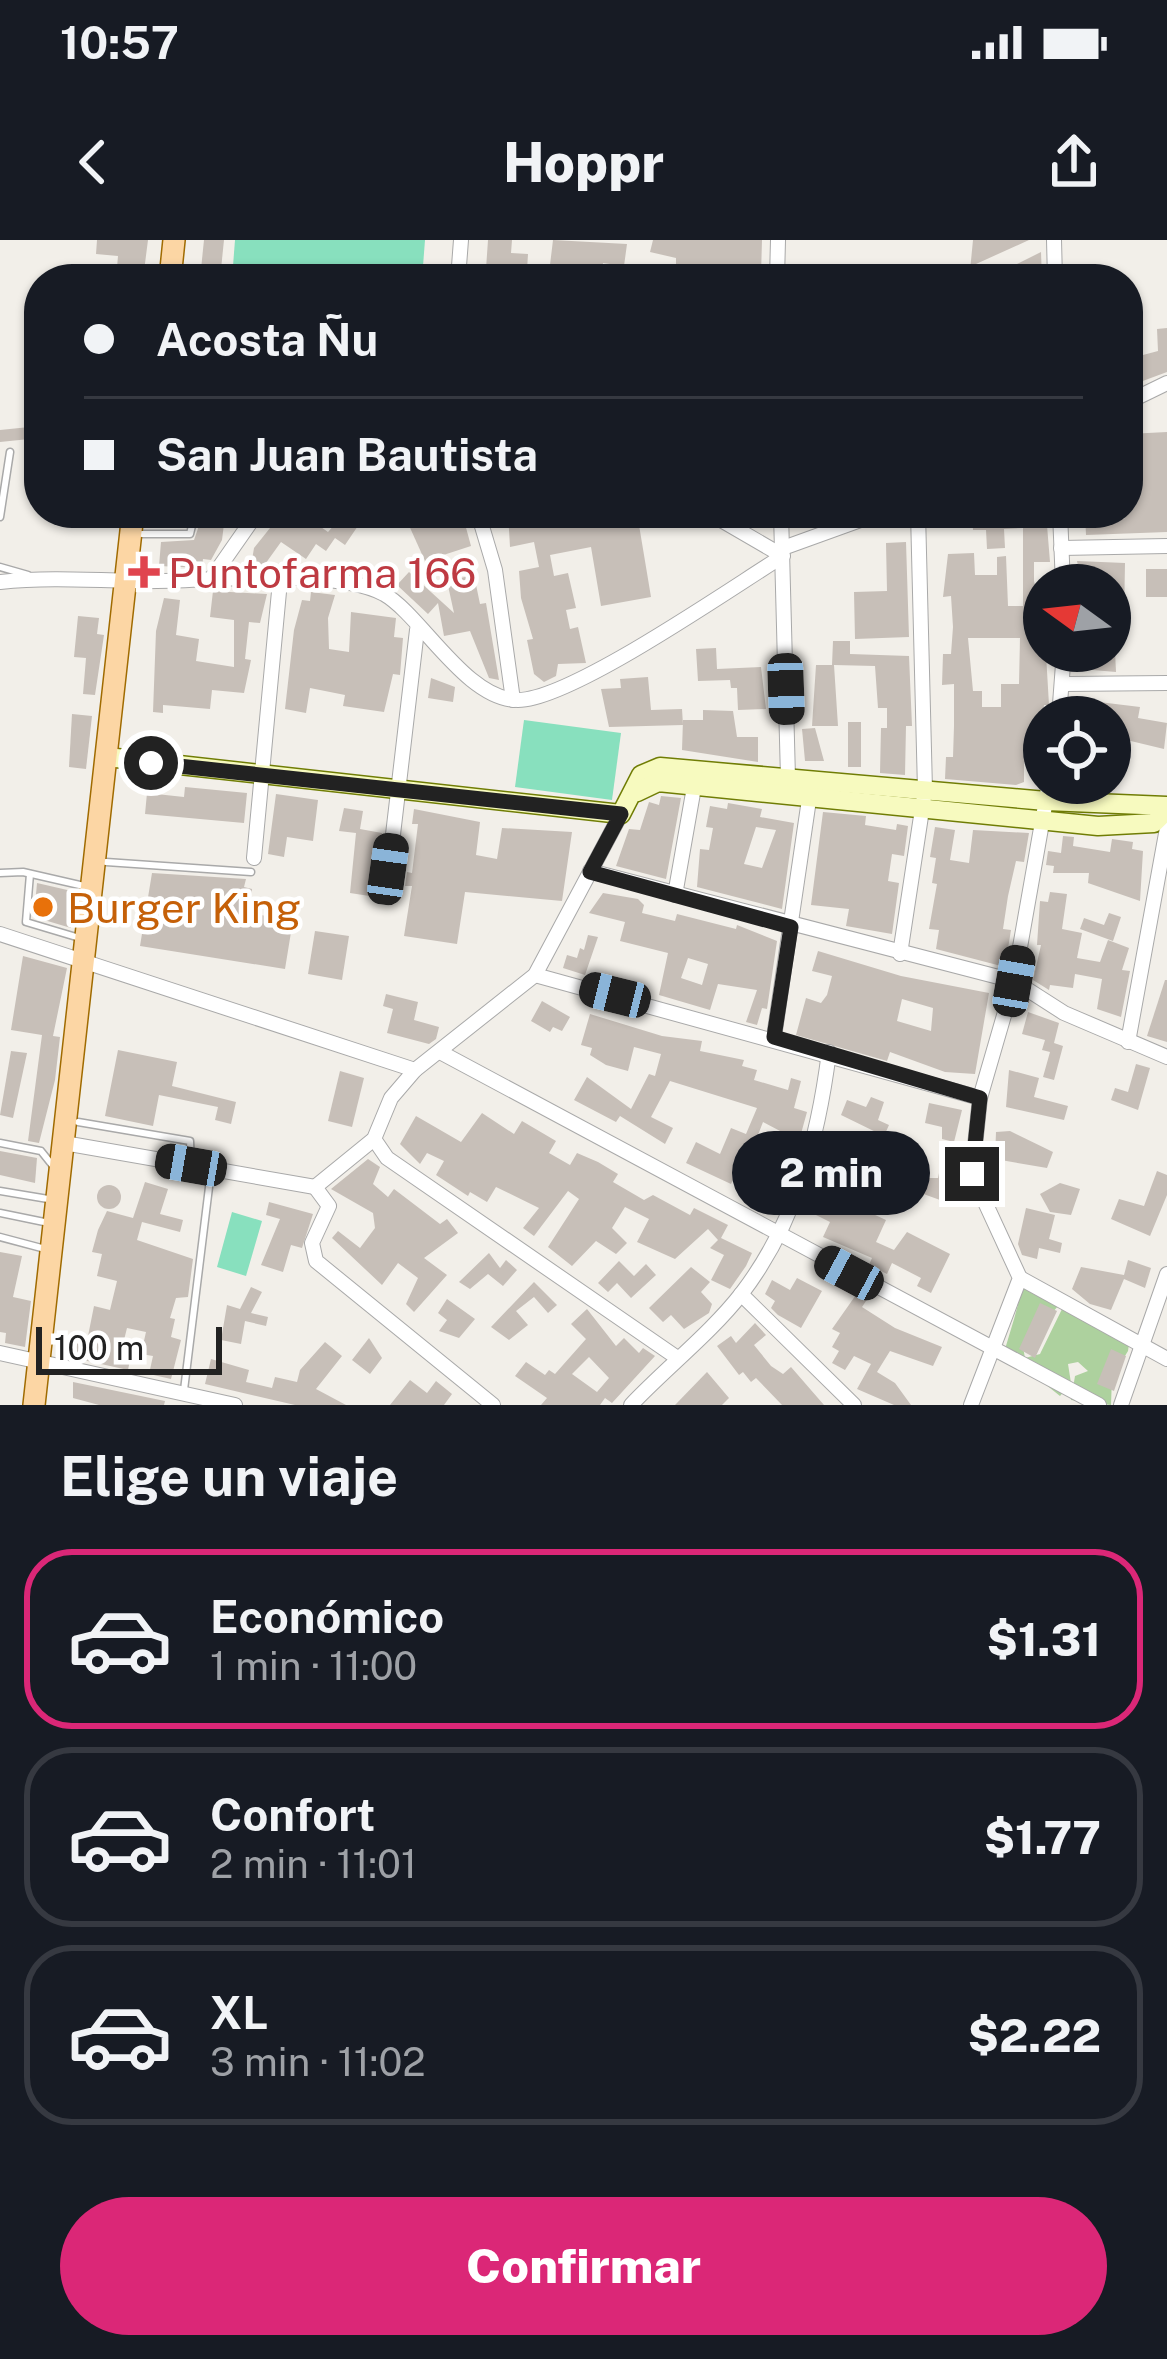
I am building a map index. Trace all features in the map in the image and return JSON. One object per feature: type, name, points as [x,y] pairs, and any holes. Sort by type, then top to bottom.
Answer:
[{"type":"main road","points":[[34,1405],[45,1362],[72,1136],[92,889],[139,528]]},
{"type":"main road","points":[[88,955],[106,862],[112,758]]},
{"type":"main road","points":[[47,1405],[52,1251],[61,1172],[72,1136]]},
{"type":"street","points":[[211,579],[247,528]]},
{"type":"street","points":[[482,528],[495,570],[513,700]]},
{"type":"street","points":[[737,528],[783,552]]},
{"type":"street","points":[[782,528],[788,778]]},
{"type":"street","points":[[0,582],[38,578],[350,584],[383,594],[487,690],[513,700],[541,696],[602,665],[783,552],[843,528]]},
{"type":"street","points":[[900,953],[924,799],[918,528]]},
{"type":"street","points":[[1060,528],[1062,564]]},
{"type":"street","points":[[1061,548],[1167,546]]},
{"type":"street","points":[[252,865],[280,581]]},
{"type":"street","points":[[388,877],[417,630]]},
{"type":"street","points":[[1063,696],[1065,672]]},
{"type":"street","points":[[1065,684],[1167,682]]},
{"type":"street","points":[[112,758],[400,790],[625,806]]},
{"type":"street","points":[[315,1187],[374,1139],[391,1098],[415,1070],[535,975],[633,785],[650,770],[924,799],[1023,801]]},
{"type":"street","points":[[695,778],[788,778],[811,788]]},
{"type":"street","points":[[675,896],[695,778]]},
{"type":"street","points":[[774,1037],[811,788]]},
{"type":"street","points":[[1045,804],[1014,981],[980,1098],[972,1180],[1020,1278],[1167,1359]]},
{"type":"street","points":[[1098,804],[1167,808]]},
{"type":"street","points":[[1128,1042],[1167,828]]},
{"type":"street","points":[[590,872],[1014,981],[1064,1013],[1167,1058]]},
{"type":"street","points":[[0,934],[88,955],[278,1029],[415,1070]]},
{"type":"street","points":[[535,975],[829,1052],[980,1098]]},
{"type":"street","points":[[440,1052],[1100,1405]]},
{"type":"street","points":[[631,1405],[741,1294],[776,1234],[813,1155],[829,1052]]},
{"type":"street","points":[[72,1136],[191,1165],[315,1187],[329,1206],[311,1248],[316,1261],[493,1405]]},
{"type":"street","points":[[374,1139],[387,1158],[676,1357]]},
{"type":"street","points":[[1121,1405],[1167,1274]]},
{"type":"street","points":[[971,1405],[1020,1278]]},
{"type":"street","points":[[741,1294],[854,1405]]},
{"type":"street","points":[[0,1353],[235,1405]]},
{"type":"lane","points":[[0,517],[10,452]]},
{"type":"lane","points":[[0,567],[38,578]]},
{"type":"lane","points":[[106,862],[252,865]]},
{"type":"lane","points":[[0,873],[30,874],[92,889]]},
{"type":"lane","points":[[30,874],[26,922],[88,955]]},
{"type":"lane","points":[[72,1136],[190,1141],[191,1165]]},
{"type":"lane","points":[[0,1143],[41,1151],[48,1167],[61,1172]]},
{"type":"lane","points":[[183,1393],[212,1169]]},
{"type":"lane","points":[[0,1191],[57,1213]]},
{"type":"lane","points":[[0,1213],[57,1213]]},
{"type":"lane","points":[[0,1238],[52,1251]]},
{"type":"green space","points":[[235,240],[425,240],[423,264],[233,264]]},
{"type":"green space","points":[[524,720],[621,733],[612,800],[515,787]]},
{"type":"green space","points":[[232,1212],[262,1221],[246,1276],[217,1267]]},
{"type":"green space","points":[[1022,1286],[1058,1306],[1023,1347],[1025,1358],[1040,1354],[1063,1307],[1130,1337],[1128,1351],[1112,1377],[1111,1405],[1071,1400],[1075,1376],[1088,1371],[1078,1362],[1068,1364],[1071,1383],[1060,1396],[1030,1372],[1002,1361]]},
{"type":"building","points":[[97,240],[148,240],[145,264],[117,264],[118,256],[96,254]]},
{"type":"building","points":[[204,240],[224,240],[222,264],[202,264]]},
{"type":"building","points":[[488,240],[512,240],[511,253],[528,254],[527,264],[486,264]]},
{"type":"building","points":[[553,240],[627,244],[624,264],[550,264]]},
{"type":"building","points":[[653,240],[762,240],[761,264],[676,264],[676,258],[650,252]]},
{"type":"building","points":[[973,240],[1029,240],[976,264],[971,264]]},
{"type":"building","points":[[1041,252],[1041,264],[1017,264]]},
{"type":"building","points":[[1167,328],[1167,372],[1143,381],[1143,355],[1158,351],[1157,329]]},
{"type":"building","points":[[24,428],[24,440],[0,442],[0,430]]},
{"type":"building","points":[[1167,432],[1167,532],[1086,535],[1086,528],[1143,528],[1143,433]]},
{"type":"building","points":[[198,528],[224,528],[222,540],[211,560],[203,559],[202,568],[159,566],[161,542],[194,540]]},
{"type":"building","points":[[270,528],[322,528],[328,532],[357,528],[345,545],[335,538],[326,551],[316,544],[306,559],[281,542],[263,567],[252,560],[254,548]]},
{"type":"building","points":[[410,528],[466,528],[471,546],[425,561]]},
{"type":"building","points":[[509,528],[640,528],[651,597],[601,606],[591,547],[550,555],[554,576],[568,573],[576,608],[566,610],[570,629],[578,627],[586,663],[558,664],[556,676],[544,682],[534,674],[527,640],[533,639],[519,571],[539,567],[534,542],[510,547]]},
{"type":"building","points":[[973,528],[1023,528],[1004,529],[1005,548],[987,549],[986,530]]},
{"type":"building","points":[[1023,528],[1047,528],[1050,562],[1023,564]]},
{"type":"building","points":[[906,542],[909,637],[855,639],[854,592],[887,591],[886,543]]},
{"type":"building","points":[[974,553],[975,575],[997,575],[997,557],[1006,556],[1008,606],[1023,606],[1023,672],[1047,672],[1048,696],[1023,696],[1023,782],[945,779],[946,757],[953,757],[954,726],[954,684],[942,685],[943,654],[951,654],[953,627],[951,596],[943,597],[948,554]],"holes":[[[968,638],[1020,638],[1019,684],[1001,684],[1001,707],[982,707],[982,691],[973,691]]]},
{"type":"building","points":[[1077,561],[1125,563],[1125,564]]},
{"type":"building","points":[[1146,569],[1167,569],[1167,597],[1146,597]]},
{"type":"building","points":[[409,572],[454,613],[447,581],[474,575],[480,604],[486,603],[499,680],[489,678],[470,631],[444,636],[438,603],[428,614],[397,585]]},
{"type":"building","points":[[213,591],[267,594],[260,623],[249,622],[245,659],[251,660],[244,693],[212,690],[210,709],[163,705],[163,713],[153,712],[156,631],[164,598],[180,600],[176,635],[199,639],[196,661],[234,667],[234,620],[210,617]]},
{"type":"building","points":[[311,592],[335,595],[328,618],[329,649],[349,652],[351,612],[396,618],[394,637],[403,638],[400,675],[393,674],[384,712],[343,706],[345,695],[310,688],[306,713],[285,709],[294,630],[302,600],[310,601]]},
{"type":"building","points":[[78,616],[99,618],[97,634],[104,635],[95,695],[83,694],[86,658],[74,657]]},
{"type":"building","points":[[833,641],[850,641],[850,654],[909,656],[912,726],[906,726],[905,775],[880,773],[881,728],[887,728],[887,708],[878,708],[875,666],[834,665],[838,726],[812,726],[816,665],[832,665]]},
{"type":"building","points":[[716,648],[717,669],[761,667],[766,709],[738,710],[737,688],[731,688],[730,680],[698,681],[696,649]]},
{"type":"building","points":[[648,677],[651,710],[682,709],[683,725],[609,727],[601,689],[621,688],[620,679]]},
{"type":"building","points":[[431,678],[455,687],[453,702],[428,698]]},
{"type":"building","points":[[1131,706],[1140,707],[1138,718],[1167,723],[1164,749],[1131,741]]},
{"type":"building","points":[[703,710],[733,711],[737,737],[758,737],[758,762],[682,750],[683,720],[703,720]]},
{"type":"building","points":[[72,714],[92,716],[86,769],[69,767]]},
{"type":"building","points":[[848,722],[861,722],[861,767],[848,767]]},
{"type":"building","points":[[815,728],[824,761],[805,761],[802,729]]},
{"type":"building","points":[[185,787],[247,793],[244,823],[145,814],[147,793],[184,797]]},
{"type":"building","points":[[276,794],[318,800],[313,841],[287,837],[284,857],[268,854]]},
{"type":"building","points":[[661,796],[681,798],[666,879],[616,866],[629,829],[640,830],[649,802],[659,805]]},
{"type":"building","points":[[728,803],[762,809],[760,817],[794,823],[782,909],[697,887],[700,849],[709,850],[713,828],[706,827],[710,806],[727,809]],"holes":[[[756,827],[776,830],[762,868],[744,864]]]},
{"type":"building","points":[[344,808],[363,811],[360,829],[382,833],[376,897],[350,893],[356,833],[339,831]]},
{"type":"building","points":[[414,809],[480,822],[476,855],[497,859],[502,828],[572,832],[562,901],[465,892],[457,944],[404,936],[412,886],[405,886],[407,872],[412,873],[418,824],[412,824]]},
{"type":"building","points":[[823,812],[866,816],[865,825],[896,830],[897,824],[908,826],[904,856],[892,854],[888,881],[899,883],[892,934],[846,926],[849,909],[811,905]]},
{"type":"building","points":[[935,827],[955,830],[950,860],[969,863],[973,830],[1029,833],[1024,862],[1016,861],[1008,896],[1003,929],[1011,930],[1005,967],[936,949],[939,930],[929,929],[937,884],[932,883],[936,858],[930,857]]},
{"type":"building","points":[[1063,836],[1074,837],[1073,846],[1110,852],[1112,839],[1133,842],[1132,849],[1143,851],[1140,901],[1088,883],[1089,873],[1053,873],[1054,866],[1046,865],[1048,851],[1061,853]]},
{"type":"building","points":[[152,873],[246,879],[244,887],[252,889],[248,913],[293,920],[285,969],[140,946]]},
{"type":"building","points":[[37,883],[76,892],[71,928],[34,917]]},
{"type":"building","points":[[1050,892],[1067,894],[1062,929],[1082,933],[1077,958],[1100,962],[1108,940],[1129,948],[1122,970],[1130,971],[1121,1017],[1097,1009],[1102,979],[1075,974],[1073,988],[1050,985],[1049,990],[1033,980],[1041,945],[1037,945],[1040,901],[1048,902]]},
{"type":"building","points":[[603,893],[638,899],[644,905],[642,913],[675,921],[677,914],[736,929],[737,925],[777,941],[767,1009],[762,1008],[757,1025],[746,1022],[757,990],[718,984],[710,1010],[659,995],[668,953],[620,941],[625,922],[589,913]],"holes":[[[688,958],[708,964],[702,985],[681,978]]]},
{"type":"building","points":[[1109,913],[1121,917],[1113,941],[1080,929],[1084,918],[1104,925]]},
{"type":"building","points":[[315,931],[349,936],[342,980],[308,974]]},
{"type":"building","points":[[588,935],[598,937],[585,975],[563,968],[567,955],[577,958],[580,948],[584,950]]},
{"type":"building","points":[[818,951],[901,976],[989,993],[975,1074],[945,1072],[890,1052],[887,1061],[796,1035],[806,998],[821,1003],[832,976],[812,971]],"holes":[[[902,999],[933,1008],[931,1031],[897,1021]]]},
{"type":"building","points":[[23,956],[67,968],[53,1036],[60,1037],[55,1080],[39,1143],[28,1141],[42,1035],[11,1030]]},
{"type":"building","points":[[1167,980],[1167,1042],[1147,1036]]},
{"type":"building","points":[[386,994],[418,1002],[414,1020],[439,1027],[436,1039],[429,1044],[387,1033],[393,1009],[383,1006]]},
{"type":"building","points":[[542,1001],[570,1017],[562,1031],[553,1027],[550,1032],[531,1021]]},
{"type":"building","points":[[1028,1012],[1059,1023],[1054,1043],[1063,1046],[1054,1080],[1043,1077],[1050,1052],[1042,1050],[1045,1040],[1022,1034]]},
{"type":"building","points":[[590,1014],[662,1036],[702,1041],[700,1051],[744,1060],[742,1066],[757,1070],[754,1080],[788,1090],[791,1078],[801,1081],[794,1108],[807,1112],[799,1141],[763,1122],[753,1148],[764,1152],[760,1162],[744,1156],[731,1184],[686,1163],[696,1142],[720,1154],[731,1128],[746,1134],[757,1108],[670,1081],[651,1117],[673,1128],[665,1144],[620,1116],[616,1122],[574,1100],[587,1077],[631,1109],[649,1074],[655,1076],[661,1054],[634,1047],[628,1071],[606,1065],[590,1055],[592,1048],[581,1045]]},
{"type":"building","points":[[118,1050],[177,1062],[172,1086],[236,1102],[231,1124],[215,1120],[218,1107],[159,1095],[153,1126],[105,1116]]},
{"type":"building","points":[[11,1051],[27,1053],[13,1118],[0,1115]]},
{"type":"building","points":[[1136,1064],[1150,1068],[1138,1110],[1111,1100],[1115,1088],[1128,1092]]},
{"type":"building","points":[[1009,1070],[1039,1078],[1034,1097],[1068,1106],[1064,1120],[1006,1107]]},
{"type":"building","points":[[340,1071],[364,1078],[352,1127],[328,1121]]},
{"type":"building","points":[[871,1097],[884,1102],[878,1120],[889,1125],[884,1136],[841,1115],[847,1100],[866,1107]]},
{"type":"building","points":[[929,1103],[962,1110],[954,1142],[942,1139],[942,1127],[925,1123]]},
{"type":"building","points":[[482,1113],[514,1134],[522,1121],[556,1141],[549,1153],[570,1165],[577,1153],[598,1162],[618,1174],[613,1182],[644,1200],[653,1195],[690,1215],[694,1208],[728,1225],[721,1238],[752,1253],[746,1266],[730,1289],[711,1280],[724,1255],[710,1248],[718,1240],[708,1229],[675,1259],[637,1242],[649,1219],[625,1207],[612,1228],[627,1243],[616,1254],[596,1241],[572,1266],[548,1247],[579,1199],[568,1191],[534,1236],[523,1228],[539,1208],[496,1187],[487,1202],[470,1192],[468,1196],[436,1175],[444,1161],[427,1153],[420,1164],[400,1144],[416,1116],[461,1142]]},
{"type":"building","points":[[1010,1131],[1053,1152],[1047,1168],[995,1159],[996,1132]]},
{"type":"building","points":[[0,1151],[37,1158],[35,1183],[0,1175]]},
{"type":"building","points":[[848,1157],[870,1168],[860,1208],[886,1220],[876,1242],[894,1250],[907,1232],[950,1254],[931,1293],[917,1286],[921,1278],[892,1263],[887,1274],[869,1265],[872,1258],[823,1237],[830,1222],[812,1213],[825,1188],[835,1193]]},
{"type":"building","points":[[368,1159],[380,1167],[373,1184],[388,1197],[394,1189],[440,1224],[447,1219],[458,1233],[424,1258],[447,1275],[414,1312],[406,1304],[418,1278],[398,1263],[382,1285],[332,1238],[338,1231],[360,1248],[375,1228],[373,1213],[331,1189]]},
{"type":"building","points":[[940,1168],[950,1170],[947,1180],[957,1183],[951,1204],[896,1184],[900,1170],[938,1178]]},
{"type":"building","points":[[1157,1171],[1167,1175],[1167,1195],[1150,1236],[1111,1219],[1119,1199],[1144,1206]]},
{"type":"building","points":[[757,1177],[783,1188],[768,1210],[747,1196]]},
{"type":"building","points":[[145,1182],[168,1189],[160,1214],[183,1220],[180,1232],[142,1222],[137,1240],[193,1259],[188,1297],[176,1298],[170,1318],[175,1319],[171,1337],[181,1340],[171,1379],[149,1374],[153,1356],[141,1354],[146,1332],[127,1328],[121,1352],[131,1355],[128,1370],[74,1358],[76,1343],[86,1346],[94,1306],[110,1310],[117,1281],[97,1276],[102,1254],[92,1252],[98,1230],[107,1211],[133,1218]]},
{"type":"building","points":[[1060,1183],[1080,1189],[1071,1215],[1050,1212],[1040,1194]]},
{"type":"building","points":[[109,1185],[121,1197],[109,1209],[97,1197]]},
{"type":"building","points":[[269,1202],[313,1214],[302,1248],[291,1245],[283,1272],[261,1265],[280,1219],[266,1215]]},
{"type":"building","points":[[1026,1208],[1055,1215],[1049,1239],[1062,1243],[1060,1253],[1039,1248],[1037,1259],[1022,1255],[1018,1244]]},
{"type":"building","points":[[0,1252],[22,1256],[13,1297],[31,1301],[25,1347],[5,1343],[6,1333],[0,1332]]},
{"type":"building","points":[[489,1253],[500,1268],[506,1260],[517,1270],[503,1286],[488,1274],[470,1289],[459,1282]]},
{"type":"building","points":[[1128,1260],[1151,1268],[1145,1288],[1124,1279],[1111,1310],[1090,1304],[1072,1289],[1081,1267],[1124,1275]]},
{"type":"building","points":[[619,1261],[634,1276],[646,1264],[656,1275],[631,1298],[617,1283],[608,1292],[598,1283]]},
{"type":"building","points":[[691,1267],[710,1282],[701,1292],[712,1304],[709,1313],[684,1329],[671,1315],[663,1322],[649,1308]]},
{"type":"building","points":[[797,1278],[822,1291],[801,1328],[778,1315],[771,1308],[775,1301],[765,1294],[772,1280],[790,1290]]},
{"type":"building","points":[[534,1282],[557,1305],[548,1313],[534,1297],[516,1311],[528,1325],[509,1340],[491,1327]]},
{"type":"building","points":[[251,1287],[262,1292],[251,1313],[268,1317],[266,1326],[245,1321],[241,1344],[221,1340],[227,1305],[240,1309]]},
{"type":"building","points":[[858,1292],[868,1298],[862,1307],[895,1328],[942,1347],[933,1366],[890,1351],[877,1372],[895,1383],[911,1405],[894,1405],[857,1389],[871,1364],[854,1356],[845,1370],[832,1363],[839,1351],[832,1347],[840,1333],[832,1329]]},
{"type":"building","points":[[447,1299],[475,1319],[459,1338],[439,1331],[447,1320],[438,1313]]},
{"type":"building","points":[[1040,1303],[1057,1311],[1035,1358],[1019,1349]]},
{"type":"building","points":[[587,1309],[616,1346],[624,1338],[639,1353],[643,1348],[655,1356],[612,1403],[605,1398],[600,1405],[541,1405],[547,1398],[515,1376],[526,1362],[545,1375],[549,1370],[555,1374],[586,1339],[571,1324]],"holes":[[[589,1357],[609,1378],[597,1392],[572,1374]]]},
{"type":"building","points":[[755,1323],[766,1335],[754,1345],[771,1366],[783,1374],[791,1367],[824,1405],[782,1405],[756,1378],[751,1382],[743,1372],[739,1375],[717,1346],[731,1336],[736,1343]]},
{"type":"building","points":[[369,1338],[382,1358],[370,1374],[352,1360]]},
{"type":"building","points":[[325,1342],[342,1356],[316,1389],[346,1405],[295,1405],[205,1384],[211,1359],[249,1370],[246,1382],[272,1388],[275,1377],[297,1382],[300,1370]]},
{"type":"building","points":[[1111,1349],[1126,1356],[1114,1391],[1097,1384]]},
{"type":"building","points":[[707,1372],[729,1398],[722,1405],[675,1405]]},
{"type":"building","points":[[410,1380],[427,1393],[436,1381],[452,1394],[444,1405],[390,1405]]},
{"type":"building","points":[[73,1382],[165,1401],[164,1405],[99,1405],[73,1398]]},
{"type":"place","name":"Puntofarma 166","points":[[144,572]]},
{"type":"place","name":"Burger King","points":[[43,907]]},
{"type":"route","points":[[151,763],[621,814],[590,872],[791,927],[774,1037],[980,1098],[972,1174]]}]
